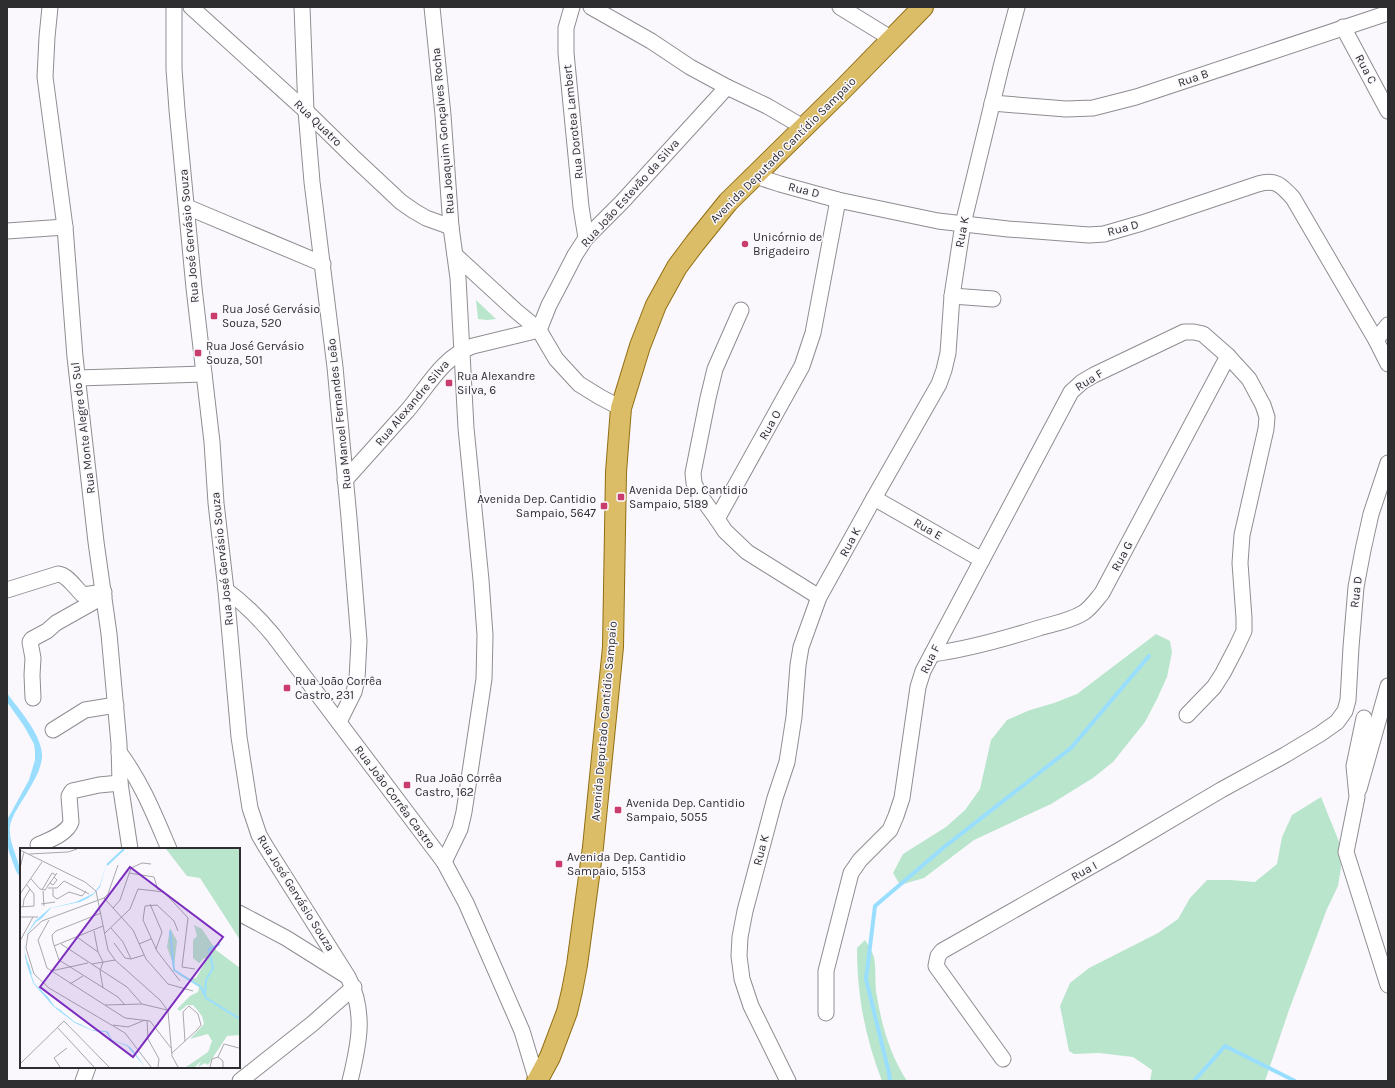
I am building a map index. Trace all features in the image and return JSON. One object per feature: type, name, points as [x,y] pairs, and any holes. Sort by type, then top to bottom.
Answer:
[{"type":"main road","name":"Avenida Deputado Cantídio Sampaio","points":[[537,1081],[550,1057],[567,1012],[577,965],[593,847],[613,647],[616,478],[621,408],[640,346],[656,305],[677,267],[728,202],[843,89],[923,7]]},
{"type":"street","name":"Rua Monte Alegre do Sul","points":[[50,7],[47,37],[46,77],[65,227],[71,315],[96,542],[109,634],[116,705],[120,783],[130,848]]},
{"type":"street","name":"Rua José Gervásio Souza","points":[[174,7],[174,69],[194,288],[212,442],[216,503],[226,590],[238,737],[250,808],[254,822],[266,847],[351,982],[360,1014],[360,1030],[350,1081]]},
{"type":"street","name":"Rua Quatro","points":[[192,7],[306,111],[401,202],[426,218],[451,227]]},
{"type":"street","name":"Rua Manoel Fernandes Leão","points":[[302,7],[306,111],[312,182],[335,367],[359,641],[357,679],[354,692],[339,722]]},
{"type":"street","name":"Rua Joaquim Gonçalves Rocha","points":[[432,7],[463,350],[466,428],[481,580],[485,652],[484,679],[464,812],[460,829],[444,862]]},
{"type":"street","name":"Rua Dorotea Lambert","points":[[572,7],[566,28],[566,53],[581,207],[586,238]]},
{"type":"street","points":[[591,7],[651,41],[690,67],[767,106],[803,127]]},
{"type":"street","points":[[840,7],[892,39]]},
{"type":"street","name":"Rua K","points":[[788,1081],[751,1006],[742,979],[739,956],[740,937],[747,903],[787,762],[794,717],[801,647],[819,597],[939,384],[944,370],[948,353],[952,296],[963,224],[1000,67],[1017,7]]},
{"type":"street","name":"Rua B","points":[[992,103],[1066,109],[1093,108],[1136,97],[1388,13]]},
{"type":"street","name":"Rua C","points":[[1343,27],[1388,111]]},
{"type":"street","name":"Rua João Estevão da Silva","points":[[539,330],[549,305],[575,255],[586,238],[622,202],[727,87]]},
{"type":"street","name":"Rua D","points":[[755,176],[838,200],[938,221],[1089,235],[1104,234],[1142,223],[1267,181],[1276,183],[1285,189],[1293,198],[1376,340],[1388,364]]},
{"type":"street","name":"Rua O","points":[[718,519],[802,366],[813,332],[838,200]]},
{"type":"street","points":[[187,207],[323,264]]},
{"type":"street","points":[[7,231],[65,227]]},
{"type":"street","points":[[455,255],[539,330],[556,359],[578,384],[621,408]]},
{"type":"street","points":[[952,296],[993,299]]},
{"type":"street","points":[[741,310],[715,369],[693,473],[694,483],[699,494],[725,531],[747,552],[819,597]]},
{"type":"street","points":[[1376,340],[1388,325]]},
{"type":"street","name":"Rua Alexandre Silva","points":[[345,480],[408,410],[450,358],[473,346],[539,330]]},
{"type":"street","name":"Rua F","points":[[826,1013],[826,971],[848,882],[855,866],[890,830],[896,816],[902,798],[918,687],[923,671],[1071,392],[1082,382],[1094,375],[1184,332],[1194,332],[1203,334],[1228,356],[1249,379],[1263,405],[1267,417],[1266,429],[1240,550],[1244,631],[1223,673],[1214,687],[1186,715]]},
{"type":"street","name":"Rua G","points":[[932,654],[966,649],[1060,622],[1083,613],[1093,605],[1102,593],[1228,356]]},
{"type":"street","points":[[78,378],[204,374]]},
{"type":"street","name":"Rua D","points":[[1337,722],[1345,711],[1348,700],[1356,587],[1363,550],[1371,514],[1388,463]]},
{"type":"street","name":"Rua E","points":[[874,498],[982,560]]},
{"type":"street","points":[[7,590],[62,574],[83,595],[104,594]]},
{"type":"street","name":"Rua João Corrêa Castro","points":[[226,590],[256,614],[444,862],[466,903],[522,1031],[537,1081]]},
{"type":"street","points":[[33,698],[32,675],[34,658],[30,642],[56,623],[104,594]]},
{"type":"street","points":[[1388,686],[1357,797],[1346,852],[1388,985]]},
{"type":"street","points":[[53,730],[85,710],[116,705]]},
{"type":"street","points":[[1357,797],[1354,766],[1364,718]]},
{"type":"street","name":"Rua I","points":[[1003,1059],[936,966],[938,956],[942,951],[1118,851],[1221,790],[1285,755],[1337,722]]},
{"type":"street","points":[[119,752],[131,768],[149,801],[169,848]]},
{"type":"street","points":[[38,845],[61,833],[70,825],[69,796],[72,791],[99,785],[120,783]]},
{"type":"street","points":[[240,914],[286,938],[351,982],[312,1024],[240,1081]]},
{"type":"street","name":"Rua João Corrêa Castro","points":[[522,1031],[530,1041],[550,1057]]},
{"type":"street","points":[[83,1081],[88,1068]]},
{"type":"green space","points":[[476,300],[496,319],[478,319]]},
{"type":"green space","points":[[1156,634],[1170,641],[1172,652],[1167,677],[1145,722],[1113,762],[1093,778],[1051,804],[974,840],[924,878],[900,885],[893,873],[903,854],[946,827],[965,810],[980,789],[991,740],[1007,720],[1030,710],[1077,694]]},
{"type":"green space","points":[[1321,797],[1340,844],[1341,868],[1338,886],[1327,909],[1289,1010],[1265,1081],[1150,1081],[1152,1070],[1133,1057],[1099,1053],[1074,1054],[1069,1051],[1060,1006],[1070,983],[1089,968],[1158,933],[1178,919],[1190,898],[1207,880],[1255,882],[1277,864],[1282,837],[1292,815]]},
{"type":"green space","points":[[865,940],[874,957],[876,991],[880,1015],[895,1060],[907,1081],[882,1081],[876,1065],[863,1016],[857,965],[857,948]]},
{"type":"water","points":[[7,693],[31,726],[40,745],[42,754],[37,775],[15,813],[10,826],[11,840],[19,865],[20,877],[9,852],[7,843],[7,820],[29,780],[35,760],[35,751],[34,744],[24,726],[7,702]]},
{"type":"waterway","points":[[890,1081],[866,979],[875,906],[943,848],[1071,748],[1149,656]]},
{"type":"waterway","points":[[1194,1081],[1225,1046],[1295,1081]]},
{"type":"place","name":"Unicórnio de Brigadeiro","points":[[745,244]]},
{"type":"place","name":"Rua José Gervásio Souza, 520","points":[[214,316]]},
{"type":"place","name":"Rua José Gervásio Souza, 501","points":[[198,353]]},
{"type":"place","name":"Rua Alexandre Silva, 6","points":[[449,383]]},
{"type":"place","name":"Avenida Dep. Cantidio Sampaio, 5189","points":[[621,497]]},
{"type":"place","name":"Avenida Dep. Cantidio Sampaio, 5647","points":[[604,506]]},
{"type":"place","name":"Rua João Corrêa Castro, 231","points":[[287,688]]},
{"type":"place","name":"Rua João Corrêa Castro, 162","points":[[407,785]]},
{"type":"place","name":"Avenida Dep. Cantidio Sampaio, 5055","points":[[618,810]]},
{"type":"place","name":"Avenida Dep. Cantidio Sampaio, 5153","points":[[559,864]]}]
